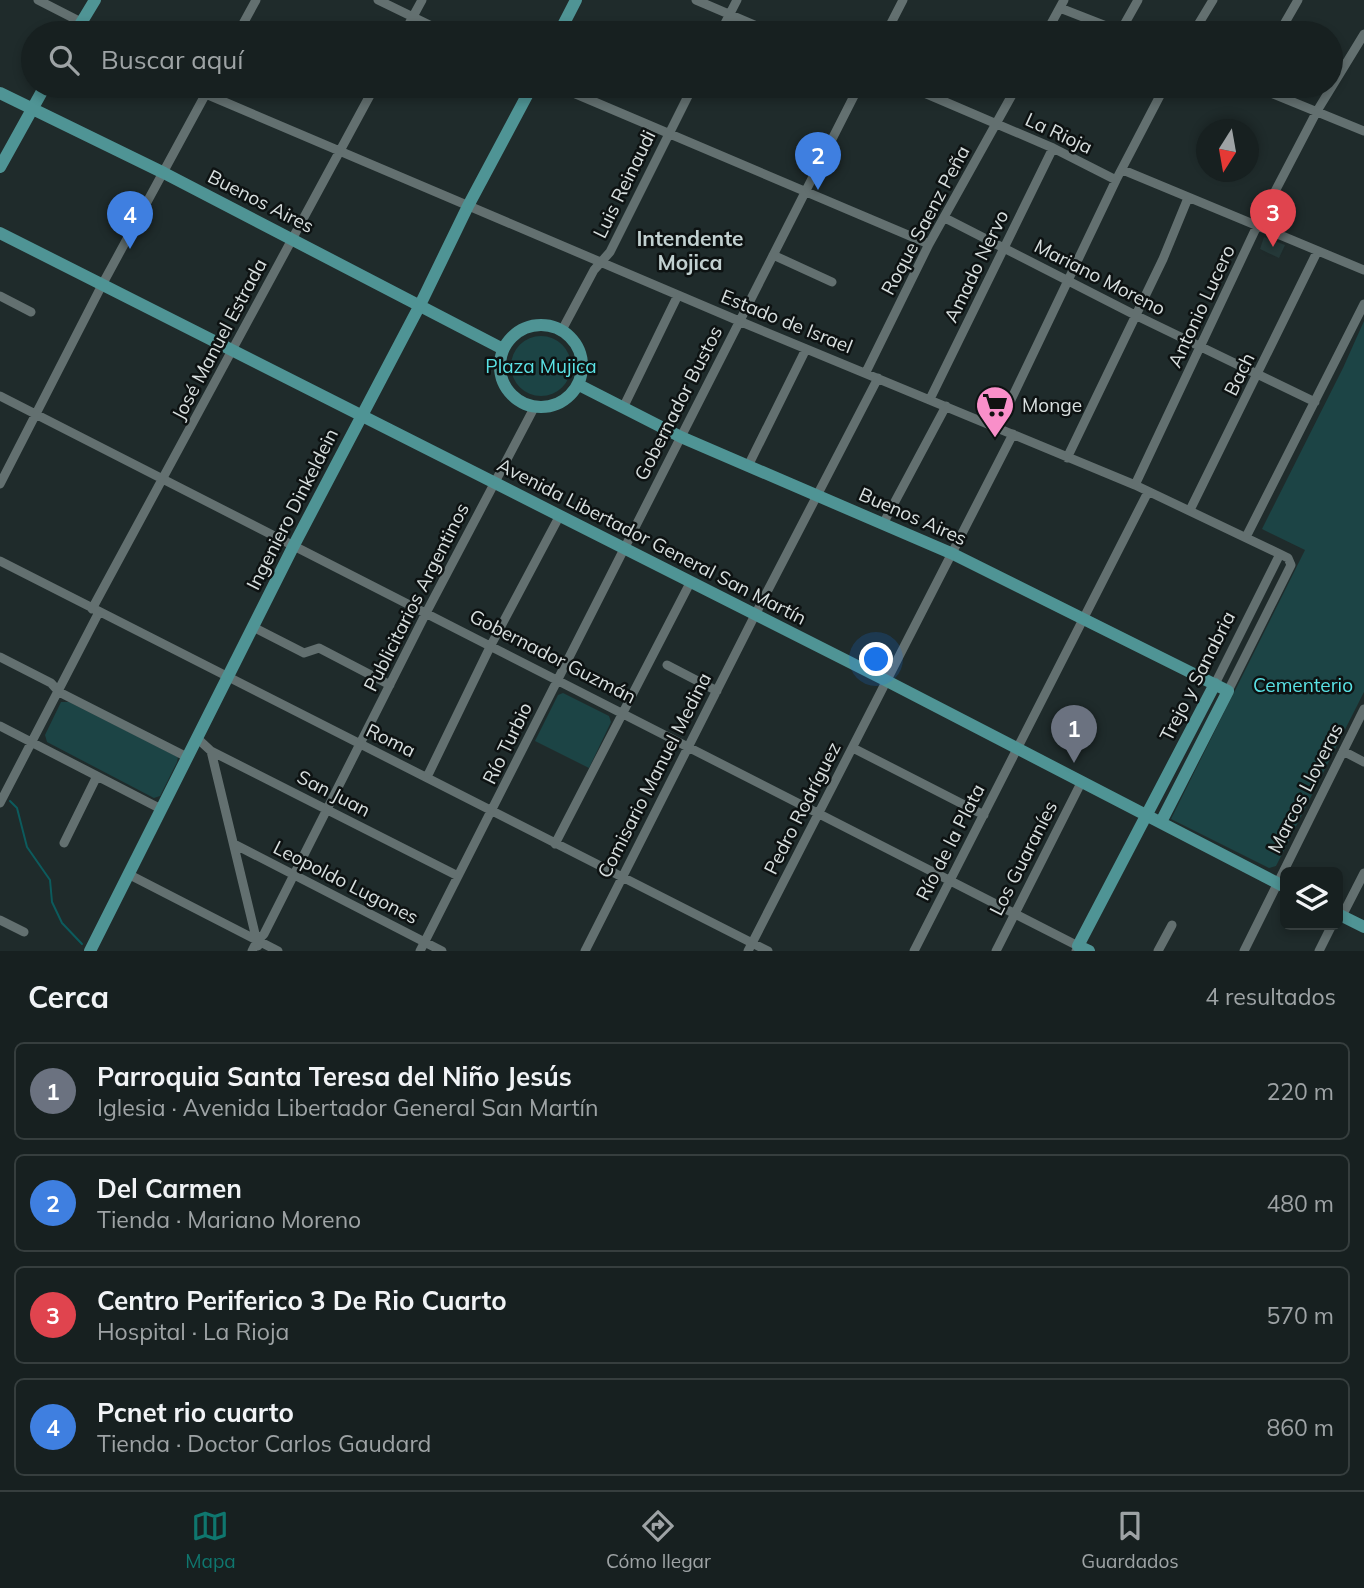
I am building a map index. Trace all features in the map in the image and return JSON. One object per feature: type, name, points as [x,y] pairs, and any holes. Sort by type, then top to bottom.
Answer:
[{"type":"main road","points":[[82,21],[94,0]]},
{"type":"main road","points":[[565,21],[576,0]]},
{"type":"main road","name":"Buenos Aires","points":[[0,93],[164,173],[503,349]]},
{"type":"main road","points":[[0,167],[38,98]]},
{"type":"main road","name":"Ingeniero Dinkeldein","points":[[90,951],[294,545],[526,98]]},
{"type":"main road","name":"Avenida Libertador General San Martín","points":[[0,233],[885,680],[1280,884]]},
{"type":"main road","points":[[535,325],[562,330],[572,338],[579,349],[582,373],[579,384],[571,395],[548,408],[534,408],[514,398],[502,381],[499,370],[503,349],[511,337],[522,329],[535,325]]},
{"type":"main road","name":"Buenos Aires","points":[[579,384],[681,437],[953,554],[1228,691]]},
{"type":"main road","name":"Trejo y Sanabria","points":[[1081,949],[1215,684]]},
{"type":"main road","name":"Trejo y Sanabria","points":[[1161,822],[1228,691]]},
{"type":"main road","points":[[1343,921],[1364,927]]},
{"type":"street","points":[[38,0],[68,21]]},
{"type":"street","points":[[245,21],[256,0]]},
{"type":"street","points":[[378,0],[421,21]]},
{"type":"street","points":[[411,21],[422,0]]},
{"type":"street","points":[[696,0],[746,21]]},
{"type":"street","points":[[726,21],[737,0]]},
{"type":"street","points":[[892,21],[903,0]]},
{"type":"street","points":[[1128,21],[1138,0]]},
{"type":"street","points":[[1200,21],[1213,0]]},
{"type":"street","points":[[1286,21],[1298,0]]},
{"type":"street","points":[[1053,21],[1062,4],[1097,21]]},
{"type":"street","name":"Antonio Lucero","points":[[1343,68],[1364,34]]},
{"type":"street","points":[[1,482],[102,285],[204,98]]},
{"type":"street","name":"Estado de Israel","points":[[225,98],[468,206],[1135,485],[1288,558],[1291,565]]},
{"type":"street","name":"José Manuel Estrada","points":[[0,803],[59,692],[96,610],[164,479],[369,98]]},
{"type":"street","points":[[585,98],[929,244]]},
{"type":"street","name":"Luis Reinaudi","points":[[562,330],[601,261],[610,252],[687,98]]},
{"type":"street","name":"Gobernador Bustos","points":[[625,550],[853,98]]},
{"type":"street","name":"La Rioja","points":[[937,98],[1053,148],[1116,180]]},
{"type":"street","name":"Roque Saenz Peña","points":[[866,372],[929,244],[1011,98]]},
{"type":"street","points":[[999,427],[1116,180],[1159,98]]},
{"type":"street","points":[[1284,98],[1364,131]]},
{"type":"street","name":"Antonio Lucero","points":[[1135,485],[1257,226],[1325,98]]},
{"type":"street","name":"Amado Nervo","points":[[930,399],[1053,148]]},
{"type":"street","points":[[1123,170],[1364,270]]},
{"type":"street","points":[[1067,458],[1163,259],[1188,198]]},
{"type":"street","name":"Mariano Moreno","points":[[945,218],[1135,315],[1315,402]]},
{"type":"street","name":"Bach","points":[[1190,510],[1317,252]]},
{"type":"street","points":[[773,256],[832,282]]},
{"type":"street","points":[[623,408],[678,295]]},
{"type":"street","points":[[0,296],[31,312]]},
{"type":"street","points":[[1246,537],[1364,304]]},
{"type":"street","points":[[748,466],[806,349]]},
{"type":"street","points":[[755,615],[878,378]]},
{"type":"street","name":"Gobernador Guzmán","points":[[0,396],[820,813],[1081,949]]},
{"type":"street","points":[[883,524],[946,406]]},
{"type":"street","name":"Publicitarios Argentinos","points":[[252,951],[258,946],[426,613],[534,408]]},
{"type":"street","name":"Pedro Rodríguez","points":[[750,947],[1013,434]]},
{"type":"street","points":[[1017,748],[1148,492]]},
{"type":"street","points":[[427,777],[491,645],[559,517]]},
{"type":"street","name":"Río Turbio","points":[[422,946],[625,550]]},
{"type":"street","name":"Trejo y Sanabria","points":[[1215,684],[1280,554]]},
{"type":"street","name":"Roma","points":[[0,561],[493,810],[750,947],[768,951]]},
{"type":"street","name":"Trejo y Sanabria","points":[[1228,691],[1291,565]]},
{"type":"street","points":[[555,844],[690,583]]},
{"type":"street","name":"Comisario Manuel Medina","points":[[585,951],[755,615]]},
{"type":"street","points":[[253,627],[304,653],[319,648],[390,685]]},
{"type":"street","points":[[0,657],[51,683],[59,692],[187,757]]},
{"type":"street","points":[[667,665],[717,691]]},
{"type":"street","name":"Marcos Lloveras","points":[[1289,867],[1364,709]]},
{"type":"street","points":[[0,726],[161,809]]},
{"type":"street","name":"San Juan","points":[[197,738],[211,751],[458,876]]},
{"type":"street","points":[[853,748],[984,815]]},
{"type":"street","name":"Río de la Plata","points":[[914,951],[1017,748]]},
{"type":"street","points":[[211,751],[258,946]]},
{"type":"street","points":[[1343,751],[1364,762]]},
{"type":"street","points":[[64,843],[97,776]]},
{"type":"street","name":"Los Guaraníes","points":[[996,951],[1082,781]]},
{"type":"street","name":"Leopoldo Lugones","points":[[234,844],[295,874],[422,946],[442,951]]},
{"type":"street","points":[[1343,910],[1364,873]]},
{"type":"street","points":[[128,874],[258,946],[278,951]]},
{"type":"street","name":"Marcos Lloveras","points":[[1244,951],[1280,887]]},
{"type":"street","points":[[0,920],[24,932]]},
{"type":"street","points":[[1158,951],[1171,925]]},
{"type":"street","points":[[1318,951],[1331,930]]},
{"type":"shaded area","points":[[1264,237],[1285,245],[1279,258],[1260,249]]},
{"type":"green space","name":"Cementerio","points":[[1364,321],[1364,692],[1276,866],[1269,868],[1171,819],[1305,550],[1262,529]]},
{"type":"green space","name":"Plaza Mujica","points":[[535,336],[547,336],[563,344],[569,354],[569,378],[563,388],[547,396],[535,396],[519,388],[511,372],[511,360],[519,344]]},
{"type":"green space","points":[[563,693],[609,716],[611,722],[589,768],[535,741],[558,695]]},
{"type":"green space","points":[[61,702],[69,702],[178,757],[160,796],[154,798],[47,742],[45,735]]},
{"type":"waterway","points":[[10,801],[17,808],[27,847],[50,880],[52,902],[62,923],[82,944]]},
{"type":"place","name":"Del Carmen","points":[[818,190]]},
{"type":"place","name":"Centro Periferico 3 De Rio Cuarto","points":[[1273,247]]},
{"type":"place","name":"Pcnet rio cuarto","points":[[130,249]]},
{"type":"place","name":"Monge","points":[[995,439]]},
{"type":"place","name":"Parroquia Santa Teresa del Niño Jesús","points":[[1074,763]]},
{"type":"district","name":"Intendente Mojica","points":[[690,251]]}]
